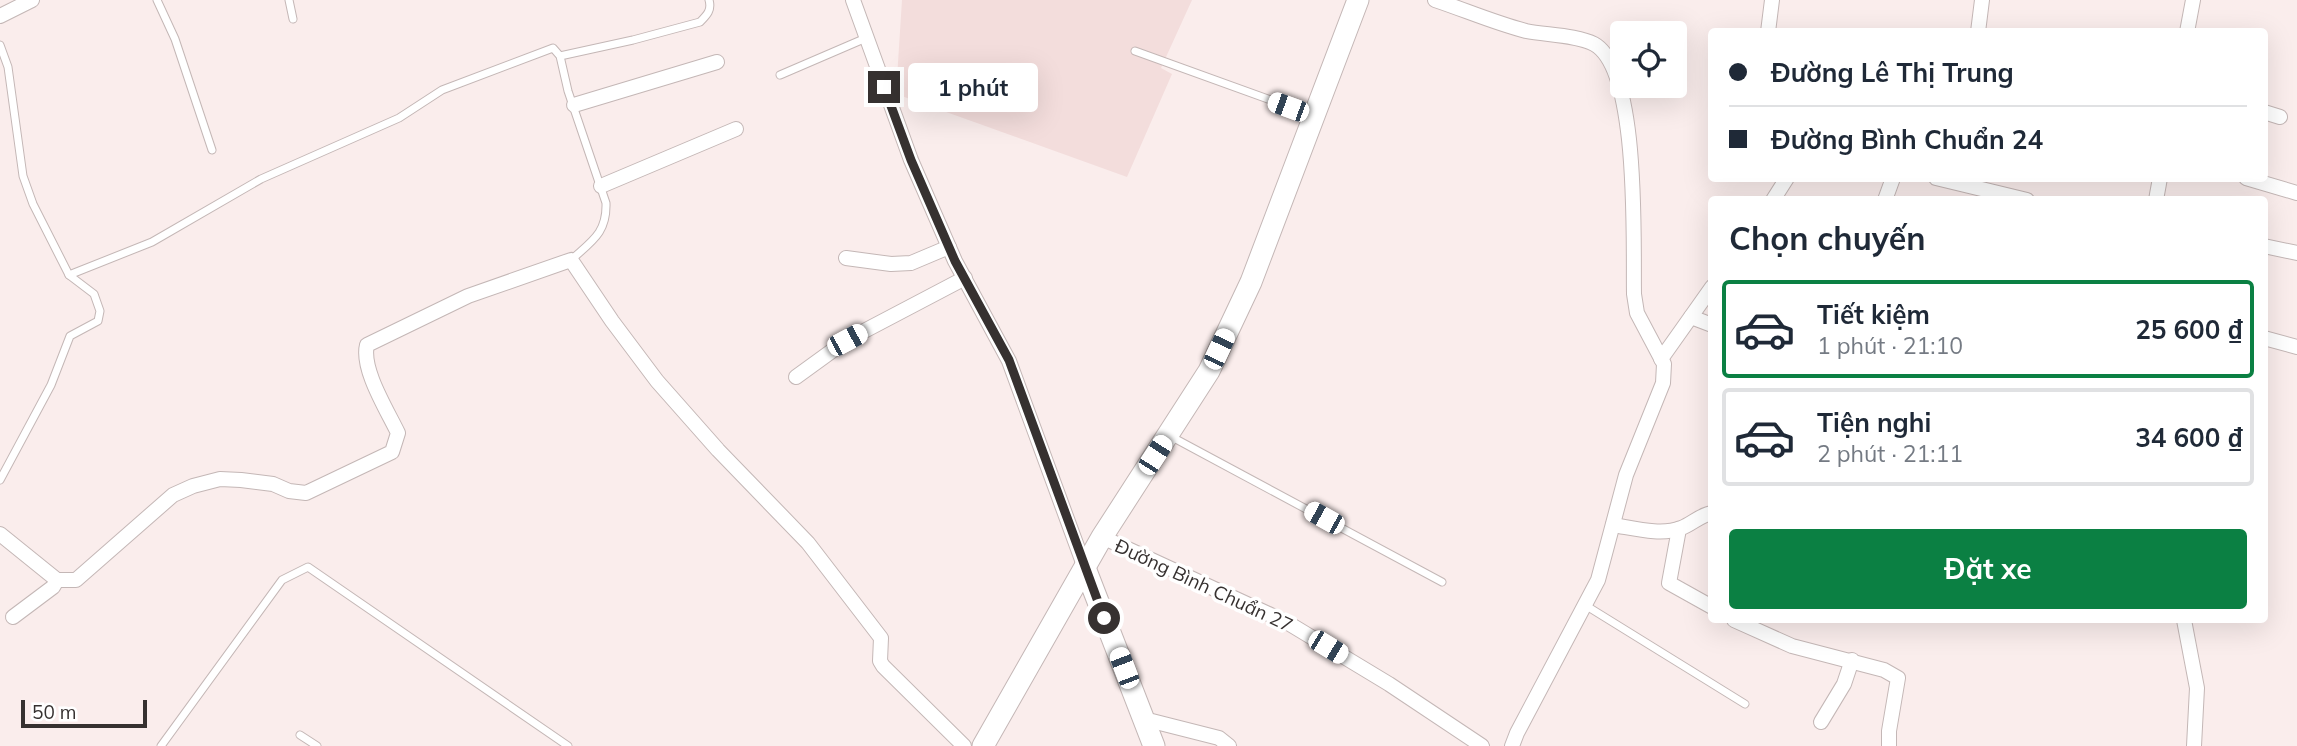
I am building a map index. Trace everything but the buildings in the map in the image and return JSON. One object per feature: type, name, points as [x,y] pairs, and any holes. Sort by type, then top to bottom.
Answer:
[{"type":"main road","points":[[983,746],[1102,537],[1209,371],[1251,282],[1358,0]]},
{"type":"main road","points":[[1085,568],[1154,746]]},
{"type":"street","points":[[0,16],[32,0]]},
{"type":"street","points":[[853,0],[911,160],[949,247],[1009,360],[1085,568]]},
{"type":"street","points":[[1435,0],[1522,30],[1582,40],[1594,44],[1607,55],[1617,74],[1624,101],[1629,144],[1637,313],[1664,364],[1662,383],[1626,475],[1598,580],[1512,746]]},
{"type":"street","points":[[1768,28],[1772,0]]},
{"type":"street","points":[[1978,28],[1982,0]]},
{"type":"street","points":[[2188,28],[2193,0]]},
{"type":"street","points":[[574,105],[717,62]]},
{"type":"street","points":[[2268,113],[2280,117]]},
{"type":"street","points":[[601,186],[736,129]]},
{"type":"street","points":[[1953,182],[2010,196]]},
{"type":"street","points":[[2260,182],[2297,193]]},
{"type":"street","points":[[846,258],[891,264],[911,263],[949,247]]},
{"type":"street","points":[[2268,247],[2297,253]]},
{"type":"street","points":[[0,534],[57,580],[76,580],[173,495],[193,486],[220,479],[241,480],[273,484],[289,491],[306,493],[392,452],[398,433],[367,367],[367,345],[468,296],[571,260],[657,381],[718,450],[808,543],[881,638],[880,661],[883,666],[964,746]]},
{"type":"street","points":[[796,377],[847,340],[965,278]]},
{"type":"street","points":[[1661,359],[1708,293]]},
{"type":"street","points":[[1691,317],[1708,323]]},
{"type":"street","points":[[2268,339],[2297,347]]},
{"type":"street","points":[[1613,525],[1654,531],[1679,529],[1708,514]]},
{"type":"street","points":[[1679,529],[1669,583],[1708,605]]},
{"type":"street","name":"Đường Bình Chuẩn 27","points":[[1102,537],[1288,623],[1389,684],[1482,746]]},
{"type":"street","points":[[13,617],[53,587],[57,580]]},
{"type":"street","points":[[1741,623],[1792,646],[1852,660],[1884,670],[1898,678],[1889,746]]},
{"type":"street","points":[[2185,623],[2197,688],[2193,746]]},
{"type":"street","points":[[1821,723],[1844,684],[1852,660]]},
{"type":"street","points":[[1143,719],[1219,738],[1229,746]]},
{"type":"lane","points":[[157,0],[175,39],[212,150]]},
{"type":"lane","points":[[289,0],[293,19]]},
{"type":"lane","points":[[560,56],[700,22],[708,15],[711,6],[709,0]]},
{"type":"lane","points":[[780,75],[867,38]]},
{"type":"lane","points":[[0,45],[8,67],[23,176],[33,204],[69,275],[94,294],[100,311],[98,321],[70,336],[51,385],[0,480]]},
{"type":"lane","points":[[69,275],[152,242],[261,179],[399,118],[442,90],[553,48],[560,56],[568,91],[606,203],[607,219],[600,234],[571,260]]},
{"type":"lane","points":[[1135,51],[1314,116]]},
{"type":"lane","points":[[1168,435],[1442,582]]},
{"type":"lane","points":[[161,746],[282,580],[308,567],[568,746]]},
{"type":"lane","points":[[1585,606],[1745,704]]},
{"type":"lane","points":[[300,735],[317,746]]},
{"type":"shaded area","points":[[902,0],[1192,0],[1161,68],[1172,74],[1127,177],[896,94]]},
{"type":"route","points":[[884,87],[911,160],[955,261],[1009,360],[1104,618]]}]
